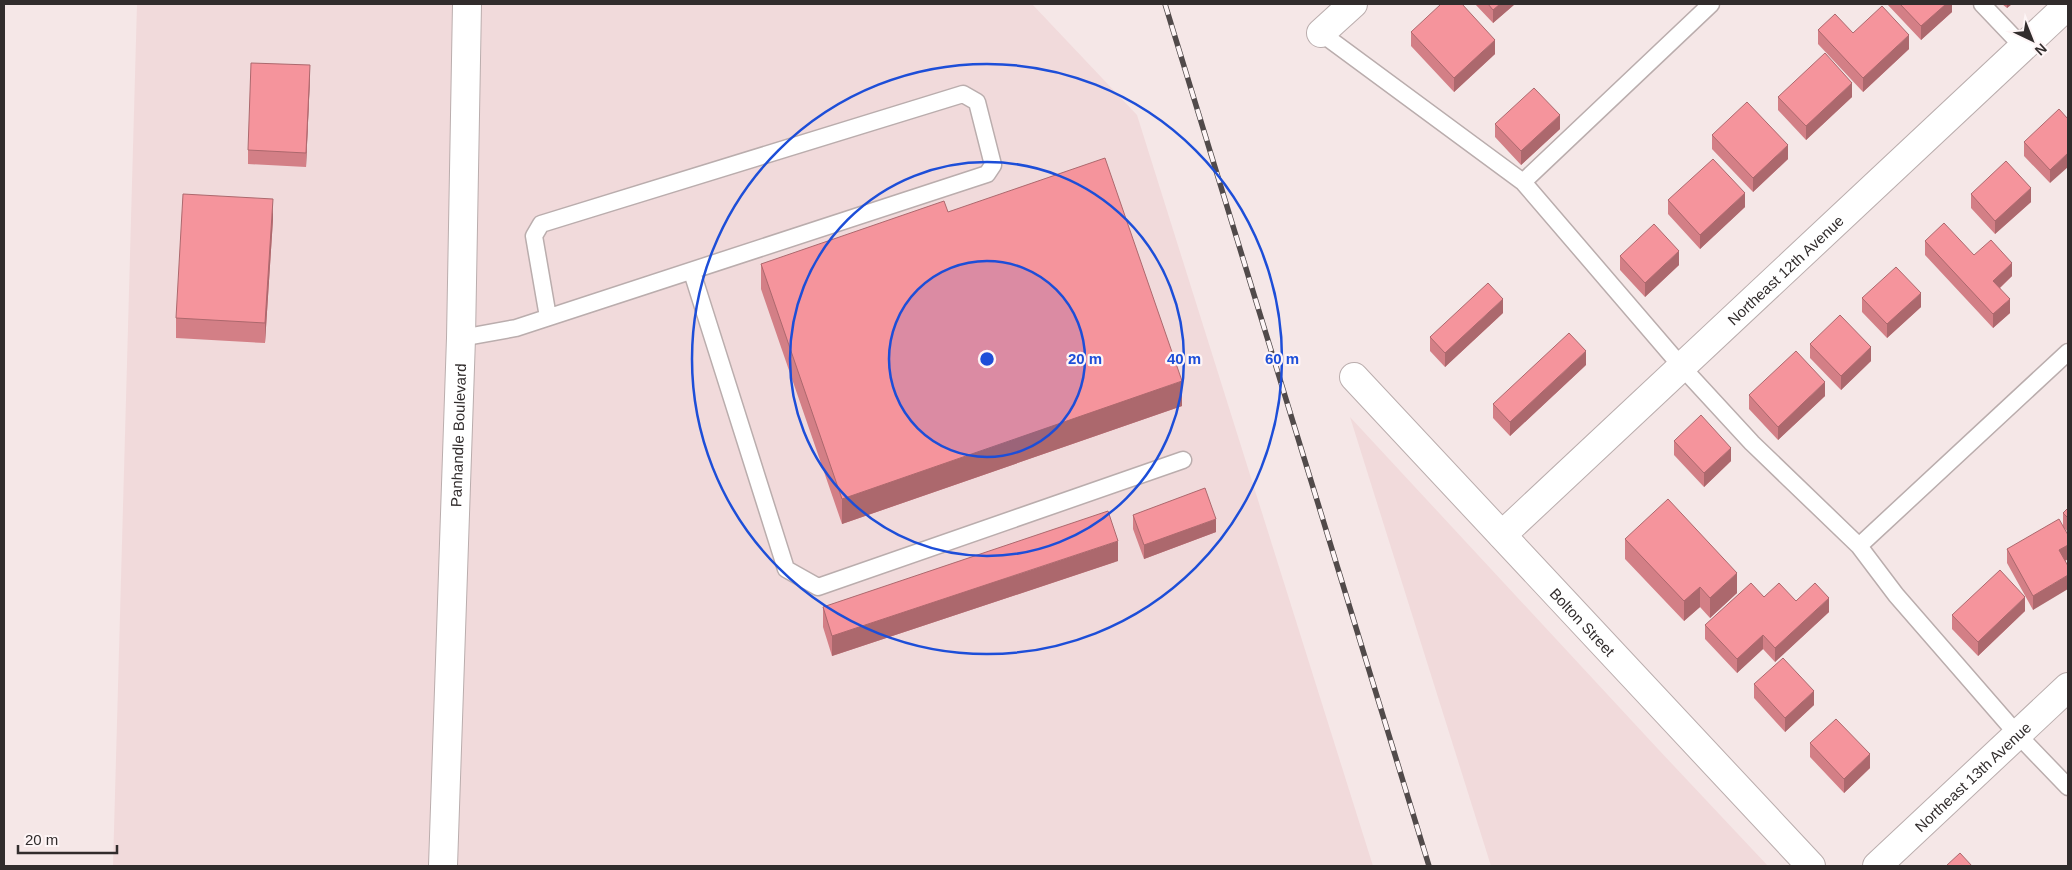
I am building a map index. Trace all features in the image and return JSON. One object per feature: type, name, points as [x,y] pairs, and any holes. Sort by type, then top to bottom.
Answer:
[{"type":"street","name":"Panhandle Boulevard","points":[[443,866],[461,338],[467,4]]},
{"type":"street","points":[[1322,33],[1353,4]]},
{"type":"street","name":"Northeast 12th Avenue","points":[[1502,535],[2022,46],[2068,5]]},
{"type":"street","name":"Bolton Street","points":[[1354,377],[1811,866]]},
{"type":"street","name":"Northeast 13th Avenue","points":[[1877,866],[2068,687]]},
{"type":"lane","points":[[1522,182],[1711,4]]},
{"type":"lane","points":[[1982,4],[2022,46]]},
{"type":"lane","points":[[1322,33],[1522,182],[1681,366],[1752,443],[1859,546],[1896,595],[2018,734],[2068,787]]},
{"type":"lane","points":[[461,338],[516,328],[987,174],[993,165],[977,102],[963,94],[541,224],[534,236],[548,317]]},
{"type":"lane","points":[[692,272],[786,569],[818,587],[1183,460]]},
{"type":"lane","points":[[1859,546],[2068,352]]},
{"type":"shaded area","points":[[137,4],[1032,4],[1137,115],[1373,866],[113,866]]},
{"type":"shaded area","points":[[1350,417],[1658,749],[1768,866],[1491,866]]},
{"type":"building","points":[[1441,4],[1462,4],[1495,40],[1454,78],[1411,32]]},
{"type":"building","points":[[1488,4],[1500,4],[1493,10]]},
{"type":"building","points":[[1900,4],[1946,4],[1921,26]]},
{"type":"building","points":[[1882,6],[1909,35],[1863,78],[1818,30],[1835,14],[1853,33]]},
{"type":"building","points":[[1825,53],[1852,83],[1806,126],[1778,97]]},
{"type":"building","points":[[251,63],[310,65],[306,153],[248,150]]},
{"type":"building","points":[[1534,88],[1560,115],[1521,151],[1495,124]]},
{"type":"building","points":[[1747,102],[1788,145],[1753,178],[1712,135]]},
{"type":"building","points":[[2059,109],[2068,119],[2068,153],[2050,170],[2024,142]]},
{"type":"building","points":[[1105,158],[1182,381],[842,499],[761,264],[944,201],[948,212]]},
{"type":"building","points":[[1713,159],[1745,193],[1700,235],[1668,200]]},
{"type":"building","points":[[2006,161],[2031,188],[1995,221],[1971,194]]},
{"type":"building","points":[[183,194],[273,199],[265,323],[176,318]]},
{"type":"building","points":[[1944,223],[1974,255],[1991,240],[2012,263],[1993,281],[2010,299],[1993,314],[1925,241]]},
{"type":"building","points":[[1654,224],[1679,251],[1645,283],[1620,256]]},
{"type":"building","points":[[1896,267],[1921,293],[1887,324],[1862,298]]},
{"type":"building","points":[[1488,283],[1503,299],[1445,353],[1430,337]]},
{"type":"building","points":[[1840,315],[1871,347],[1841,376],[1810,344]]},
{"type":"building","points":[[1569,333],[1586,351],[1510,422],[1493,404]]},
{"type":"building","points":[[1796,351],[1825,382],[1778,427],[1749,395]]},
{"type":"building","points":[[1701,415],[1731,448],[1704,473],[1674,441]]},
{"type":"building","points":[[1205,488],[1216,519],[1144,545],[1133,515]]},
{"type":"building","points":[[1668,499],[1737,573],[1710,598],[1700,587],[1684,601],[1625,539]]},
{"type":"building","points":[[2068,508],[2068,518],[2063,513]]},
{"type":"building","points":[[1108,511],[1118,541],[832,636],[823,607]]},
{"type":"building","points":[[2059,519],[2068,535],[2068,545],[2059,550],[2068,566],[2068,575],[2033,596],[2007,549]]},
{"type":"building","points":[[2000,570],[2025,597],[1978,642],[1952,615]]},
{"type":"building","points":[[1751,583],[1764,597],[1779,583],[1796,601],[1815,583],[1829,598],[1775,648],[1763,635],[1737,659],[1705,625]]},
{"type":"building","points":[[1783,658],[1814,691],[1785,718],[1754,684]]},
{"type":"building","points":[[1836,719],[1870,754],[1844,779],[1810,743]]},
{"type":"building","points":[[1960,853],[1972,866],[1946,866]]},
{"type":"railway","points":[[1165,4],[1429,866]]}]
